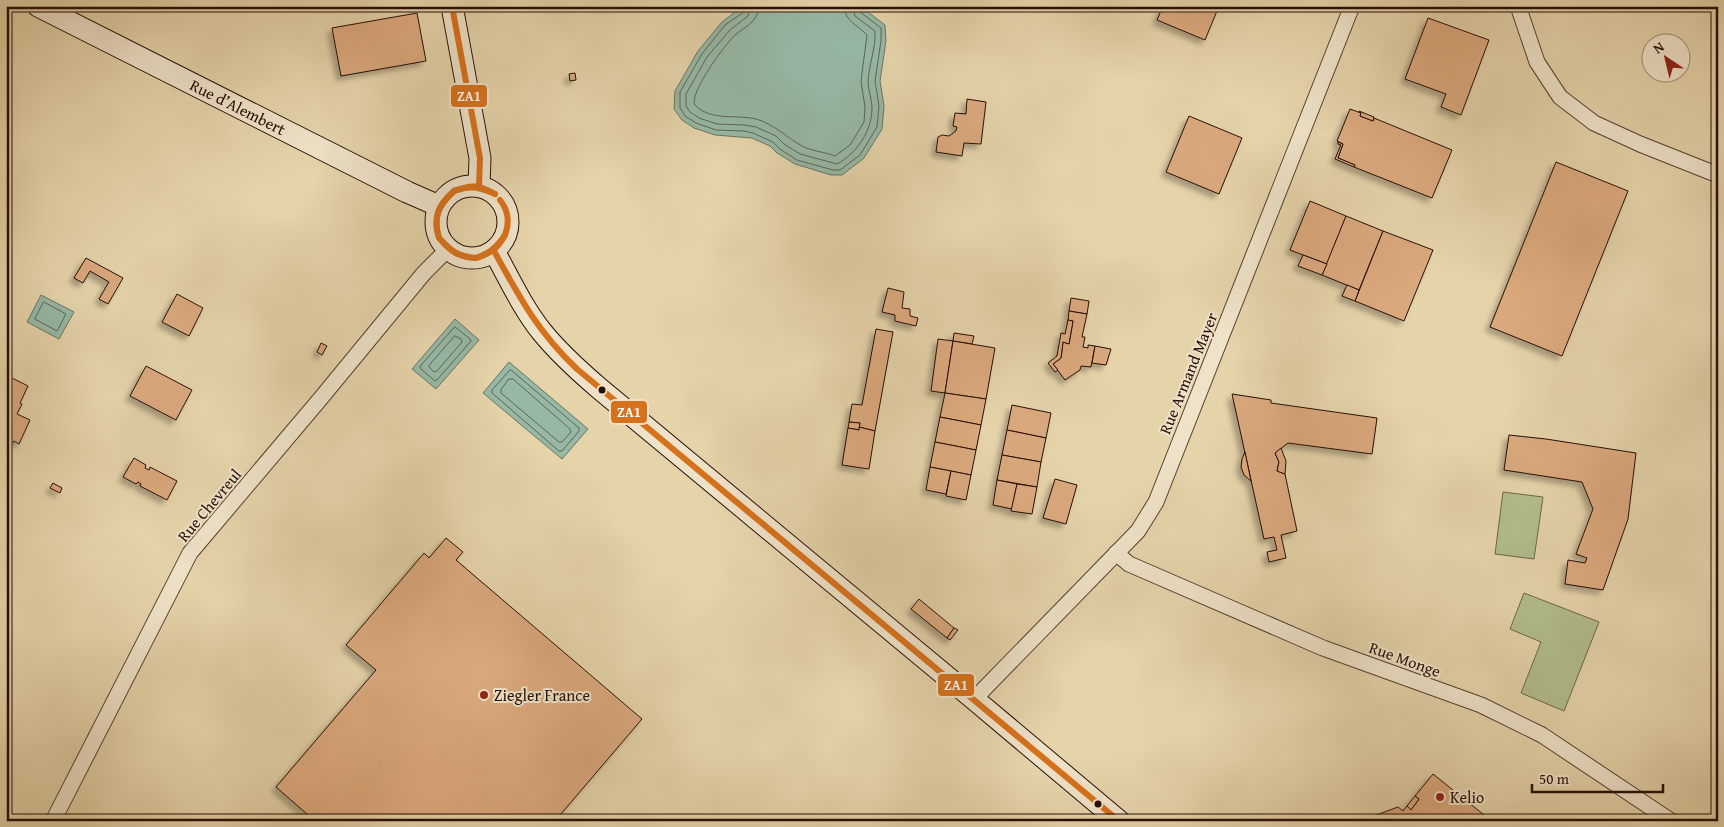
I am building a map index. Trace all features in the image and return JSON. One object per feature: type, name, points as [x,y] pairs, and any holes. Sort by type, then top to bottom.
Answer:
[{"type":"street","name":"Rue d’Alembert","points":[[38,6],[407,192],[439,206]]},
{"type":"street","points":[[452,6],[478,150],[479,186]]},
{"type":"street","name":"Rue Armand Mayer","points":[[975,700],[1138,531],[1156,502],[1352,6]]},
{"type":"street","points":[[1518,6],[1537,62],[1560,97],[1594,123],[1640,144],[1718,174]]},
{"type":"street","points":[[467,186],[479,186],[497,195],[503,203],[507,213],[506,234],[494,251],[483,256],[471,258],[459,256],[448,249],[441,240],[436,218],[439,206],[446,197],[456,190],[467,186]]},
{"type":"street","name":"Rue Chevreul","points":[[53,821],[190,553],[424,273],[448,249]]},
{"type":"street","points":[[494,251],[541,331],[570,362],[1119,821]]},
{"type":"street","name":"Rue Monge","points":[[1116,553],[1128,564],[1323,648],[1481,705],[1542,735],[1671,821]]},
{"type":"shaded area","points":[[1503,492],[1543,497],[1534,559],[1495,554]]},
{"type":"shaded area","points":[[1524,593],[1599,622],[1564,711],[1521,693],[1541,642],[1510,629]]},
{"type":"water","points":[[743,6],[860,6],[885,25],[886,41],[880,81],[884,106],[882,129],[864,158],[842,175],[831,175],[795,164],[777,153],[770,146],[752,138],[715,135],[694,128],[682,120],[674,109],[675,91],[698,51],[722,22]]},
{"type":"water","points":[[41,295],[74,312],[59,339],[27,322]]},
{"type":"water","points":[[455,319],[479,340],[436,389],[412,369]]},
{"type":"water","points":[[509,362],[588,429],[562,459],[483,393]]},
{"type":"building","points":[[1163,6],[1219,6],[1205,40],[1157,20]]},
{"type":"building","points":[[417,13],[426,61],[341,76],[332,28]]},
{"type":"building","points":[[1428,18],[1489,40],[1461,115],[1441,107],[1446,94],[1405,79]]},
{"type":"building","points":[[575,73],[576,80],[570,81],[569,74]]},
{"type":"building","points":[[967,99],[986,102],[981,144],[964,143],[962,156],[936,152],[938,137],[942,135],[949,136],[956,131],[957,127],[953,126],[955,113],[966,114]]},
{"type":"building","points":[[1350,109],[1361,113],[1360,116],[1373,121],[1374,118],[1452,150],[1432,198],[1354,167],[1355,165],[1338,158],[1343,144],[1337,141]]},
{"type":"building","points":[[1359,111],[1374,117],[1373,121],[1360,116],[1361,113]]},
{"type":"building","points":[[1189,116],[1242,138],[1219,194],[1166,172]]},
{"type":"building","points":[[1338,142],[1343,144],[1338,158],[1355,165],[1354,167],[1335,159],[1341,145]]},
{"type":"building","points":[[1556,162],[1628,191],[1562,356],[1490,327]]},
{"type":"building","points":[[1310,201],[1346,216],[1327,264],[1290,250]]},
{"type":"building","points":[[1346,216],[1383,231],[1359,290],[1322,275]]},
{"type":"building","points":[[1383,231],[1433,250],[1404,321],[1355,301]]},
{"type":"building","points":[[1303,255],[1327,264],[1322,275],[1298,266]]},
{"type":"building","points":[[86,258],[123,278],[108,304],[99,299],[109,282],[90,271],[83,283],[74,278]]},
{"type":"building","points":[[1347,285],[1359,290],[1355,301],[1342,296]]},
{"type":"building","points":[[888,288],[904,292],[902,308],[910,309],[910,316],[918,318],[916,326],[895,321],[895,315],[882,312]]},
{"type":"building","points":[[177,294],[203,308],[189,336],[162,322]]},
{"type":"building","points":[[1071,298],[1089,301],[1087,314],[1069,311]]},
{"type":"building","points":[[1069,311],[1087,314],[1082,337],[1085,337],[1083,347],[1088,348],[1088,345],[1095,346],[1091,367],[1081,366],[1080,370],[1065,380],[1053,364],[1061,358],[1063,342],[1069,344],[1073,321],[1068,320]]},
{"type":"building","points":[[1068,320],[1073,321],[1069,344],[1063,342],[1061,358],[1053,364],[1058,370],[1055,372],[1048,363],[1057,356],[1061,333],[1065,334]]},
{"type":"building","points":[[876,329],[893,332],[875,431],[859,427],[860,423],[849,422],[852,404],[862,405]]},
{"type":"building","points":[[954,333],[974,336],[972,344],[953,341]]},
{"type":"building","points":[[938,339],[953,341],[945,393],[931,391]]},
{"type":"building","points":[[953,341],[995,348],[986,399],[945,393]]},
{"type":"building","points":[[321,343],[327,346],[322,355],[317,352]]},
{"type":"building","points":[[1095,346],[1111,349],[1106,365],[1092,363]]},
{"type":"building","points":[[146,366],[192,390],[176,420],[130,396]]},
{"type":"building","points":[[6,375],[28,386],[17,414],[30,420],[19,444],[14,441],[12,444],[6,442]]},
{"type":"building","points":[[945,393],[986,399],[981,425],[940,417]]},
{"type":"building","points":[[1232,394],[1271,400],[1271,403],[1377,418],[1372,454],[1288,443],[1275,453],[1279,462],[1277,471],[1285,474],[1297,531],[1281,535],[1286,558],[1269,562],[1267,552],[1277,550],[1274,537],[1264,539]]},
{"type":"building","points":[[1012,405],[1051,413],[1046,438],[1007,430]]},
{"type":"building","points":[[940,417],[981,425],[976,450],[935,442]]},
{"type":"building","points":[[849,422],[860,423],[859,430],[848,428]]},
{"type":"building","points":[[859,427],[875,431],[869,469],[842,465],[848,428],[859,430]]},
{"type":"building","points":[[1007,430],[1046,438],[1041,462],[1002,455]]},
{"type":"building","points":[[1509,435],[1636,453],[1628,519],[1603,590],[1565,584],[1568,560],[1585,563],[1587,558],[1576,554],[1593,509],[1582,482],[1504,470]]},
{"type":"building","points":[[935,442],[976,450],[971,475],[930,467]]},
{"type":"building","points":[[1281,448],[1286,461],[1285,474],[1277,471],[1279,462],[1275,453]]},
{"type":"building","points":[[1245,452],[1251,481],[1244,475],[1241,467]]},
{"type":"building","points":[[1002,455],[1041,462],[1037,487],[997,480]]},
{"type":"building","points":[[134,458],[146,465],[145,468],[149,470],[150,467],[177,481],[167,500],[140,486],[141,484],[138,482],[136,484],[123,477]]},
{"type":"building","points":[[930,467],[951,471],[946,494],[926,490]]},
{"type":"building","points":[[951,471],[971,475],[966,500],[946,496]]},
{"type":"building","points":[[1055,479],[1077,485],[1066,524],[1043,518]]},
{"type":"building","points":[[997,480],[1017,484],[1012,509],[993,505]]},
{"type":"building","points":[[53,483],[62,488],[60,493],[50,488]]},
{"type":"building","points":[[1017,484],[1037,487],[1032,514],[1011,511]]},
{"type":"building","name":"Ziegler France","points":[[446,538],[463,552],[456,560],[642,719],[555,821],[315,821],[276,787],[376,670],[346,645],[424,553],[429,558]]},
{"type":"building","points":[[919,599],[954,628],[947,638],[911,609]]},
{"type":"building","points":[[954,628],[958,630],[950,640],[947,638]]},
{"type":"building","name":"Kelio","points":[[1433,774],[1489,819],[1488,821],[1370,821],[1371,817],[1398,807],[1403,811],[1407,806],[1411,810],[1419,799],[1415,796]]},
{"type":"building","points":[[1415,796],[1419,799],[1411,810],[1407,806]]},
{"type":"building","points":[[1322,816],[1353,821],[1321,821]]},
{"type":"transit line","name":"ZA1","points":[[452,6],[480,158],[479,186]]},
{"type":"transit line","name":"ZA1","points":[[454,191],[466,187],[475,187],[495,194]]},
{"type":"transit line","name":"ZA1","points":[[454,191],[475,188],[495,194]]},
{"type":"transit line","name":"ZA1","points":[[439,238],[436,224],[438,212],[444,201],[454,191]]},
{"type":"transit line","name":"ZA1","points":[[439,238],[437,230],[438,212],[454,191]]},
{"type":"transit line","name":"ZA1","points":[[500,200],[507,216],[505,235]]},
{"type":"transit line","name":"ZA1","points":[[476,258],[493,250],[505,235]]},
{"type":"transit line","name":"ZA1","points":[[476,258],[493,249],[505,235]]},
{"type":"transit line","name":"ZA1","points":[[441,240],[457,253],[476,258]]},
{"type":"transit line","name":"ZA1","points":[[441,240],[457,254],[476,258]]},
{"type":"transit line","name":"ZA1","points":[[494,251],[530,313],[551,341],[577,369],[1119,821]]},
{"type":"place","name":"Ziegler France","points":[[484,695]]},
{"type":"place","name":"Kelio","points":[[1440,797]]}]
